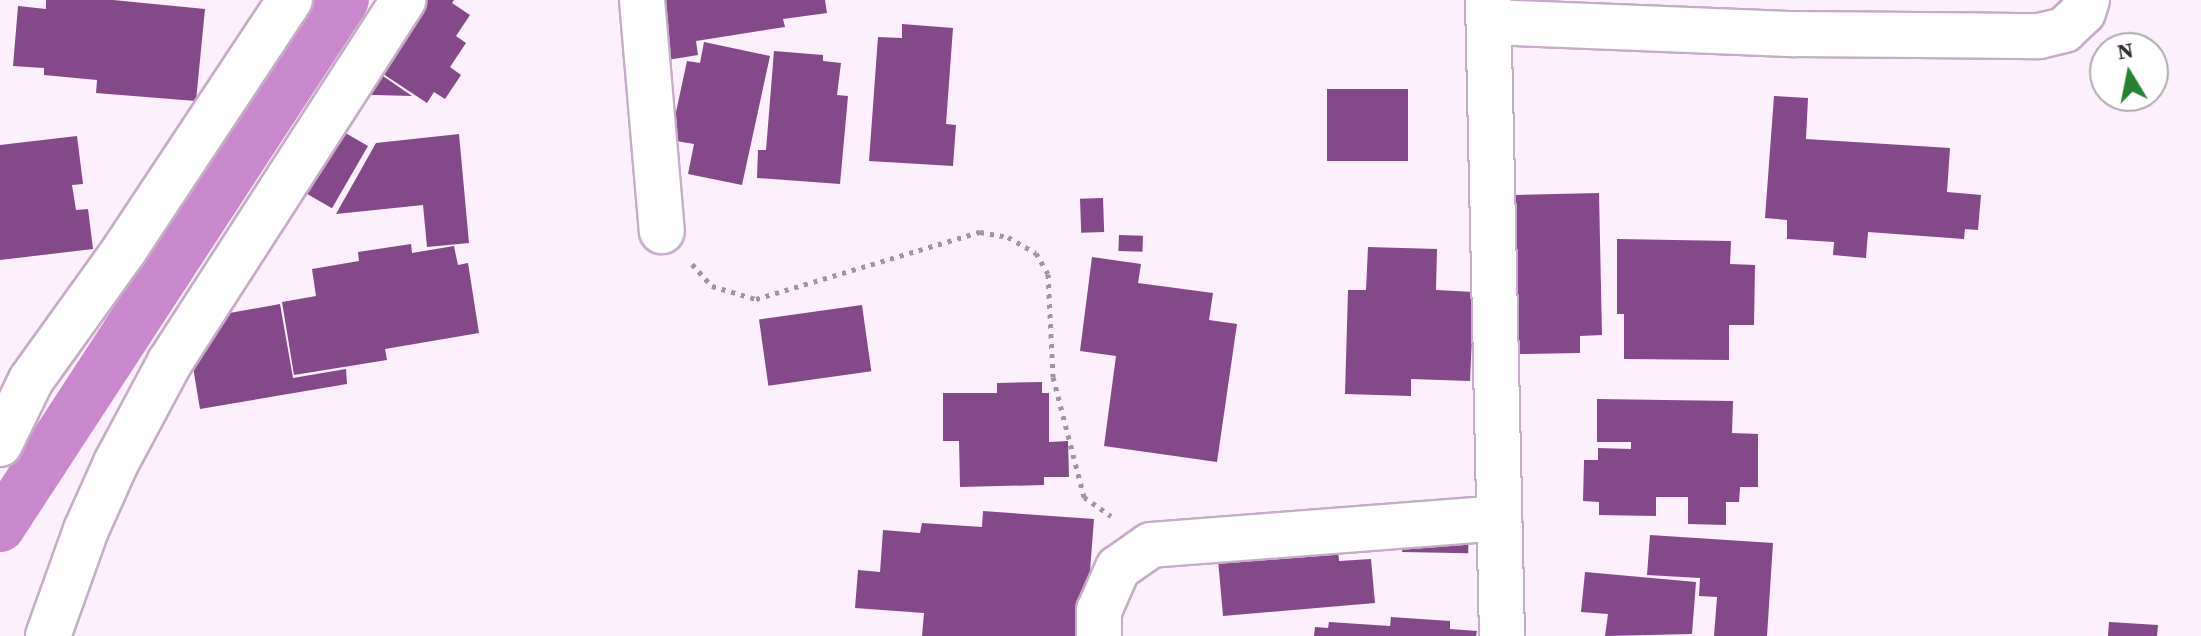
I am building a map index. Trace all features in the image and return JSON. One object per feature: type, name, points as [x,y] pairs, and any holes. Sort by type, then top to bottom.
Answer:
[{"type":"street","points":[[0,444],[31,380],[125,249],[290,0]]},
{"type":"street","points":[[48,636],[86,530],[116,463],[170,362],[403,0]]},
{"type":"street","points":[[642,0],[662,231]]},
{"type":"street","points":[[1502,636],[1489,11],[1795,34],[2039,36],[2064,30],[2083,12],[2087,0]]},
{"type":"street","points":[[1099,636],[1099,611],[1118,568],[1151,545],[1499,518]]},
{"type":"path","points":[[662,231],[712,286],[756,299],[980,232],[1008,237],[1036,253],[1048,274],[1053,377],[1084,497],[1151,545]]},
{"type":"building","points":[[46,0],[113,0],[205,9],[196,101],[96,93],[97,80],[44,75],[44,68],[13,66],[18,6],[46,9]]},
{"type":"building","points":[[402,0],[454,0],[452,3],[470,15],[456,36],[466,43],[450,67],[461,75],[445,99],[434,92],[427,103],[362,60]]},
{"type":"building","points":[[652,0],[825,0],[827,13],[783,19],[785,27],[696,41],[698,55],[661,61]]},
{"type":"building","points":[[902,24],[953,28],[946,124],[956,125],[953,166],[869,161],[878,37],[902,38]]},
{"type":"building","points":[[704,42],[770,56],[742,185],[688,174],[694,144],[670,140],[687,61],[700,63]]},
{"type":"building","points":[[774,51],[823,55],[823,61],[841,63],[837,95],[848,96],[840,184],[757,178],[758,150],[766,150]]},
{"type":"building","points":[[361,61],[412,96],[339,94]]},
{"type":"building","points":[[1327,89],[1408,89],[1408,161],[1327,161]]},
{"type":"building","points":[[1774,96],[1808,98],[1806,139],[1950,148],[1947,192],[1981,195],[1978,230],[1965,229],[1964,239],[1868,232],[1866,258],[1833,255],[1834,242],[1787,239],[1787,220],[1765,218]]},
{"type":"building","points":[[342,131],[368,146],[332,208],[306,193]]},
{"type":"building","points":[[459,134],[469,243],[427,247],[423,205],[336,214],[376,143]]},
{"type":"building","points":[[77,136],[83,184],[72,185],[76,210],[88,209],[93,249],[0,260],[0,145]]},
{"type":"building","points":[[1599,193],[1602,335],[1580,336],[1580,353],[1519,354],[1515,195]]},
{"type":"building","points":[[1103,198],[1104,232],[1081,233],[1080,199]]},
{"type":"building","points":[[1119,235],[1143,236],[1142,252],[1118,251]]},
{"type":"building","points":[[1617,239],[1731,241],[1730,264],[1755,265],[1754,325],[1729,325],[1729,360],[1624,359],[1624,314],[1617,314]]},
{"type":"building","points":[[411,244],[412,253],[454,246],[458,265],[468,263],[479,333],[385,349],[387,360],[294,375],[282,302],[316,296],[312,269],[359,261],[358,252]]},
{"type":"building","points":[[1368,247],[1437,249],[1436,290],[1474,292],[1470,381],[1411,379],[1411,396],[1345,394],[1348,290],[1366,290]]},
{"type":"building","points":[[1092,257],[1141,264],[1138,283],[1213,293],[1209,320],[1237,324],[1217,462],[1104,446],[1116,356],[1080,351]]},
{"type":"building","points":[[280,304],[293,378],[346,369],[347,384],[200,409],[190,349],[213,316]]},
{"type":"building","points":[[862,305],[871,371],[768,386],[759,319]]},
{"type":"building","points":[[1042,382],[1042,393],[1049,393],[1049,442],[1068,441],[1069,477],[1044,477],[1044,485],[960,487],[959,441],[943,441],[943,393],[997,393],[997,383]]},
{"type":"building","points":[[1597,399],[1733,401],[1732,433],[1758,434],[1758,487],[1740,487],[1739,502],[1726,502],[1726,525],[1688,524],[1688,497],[1656,497],[1656,516],[1599,515],[1599,502],[1583,501],[1584,460],[1598,460],[1598,448],[1631,449],[1631,442],[1597,442]]},
{"type":"building","points":[[1403,509],[1469,510],[1468,553],[1402,552]]},
{"type":"building","points":[[983,511],[1094,519],[1085,636],[922,636],[924,613],[855,608],[858,570],[880,572],[883,530],[920,533],[922,523],[982,527]]},
{"type":"building","points":[[1336,527],[1339,561],[1371,559],[1375,603],[1223,616],[1216,537]]},
{"type":"building","points":[[1650,535],[1773,543],[1767,636],[1714,636],[1717,597],[1699,596],[1700,578],[1647,575]]},
{"type":"building","points":[[1585,572],[1696,582],[1692,634],[1605,636],[1608,614],[1581,612]]},
{"type":"building","points":[[1391,617],[1450,621],[1450,629],[1477,631],[1476,636],[1314,636],[1315,627],[1328,628],[1329,622],[1390,626]]},
{"type":"building","points":[[2109,622],[2158,625],[2157,636],[2108,636]]},
{"type":"waterway","points":[[0,527],[344,0]]}]
